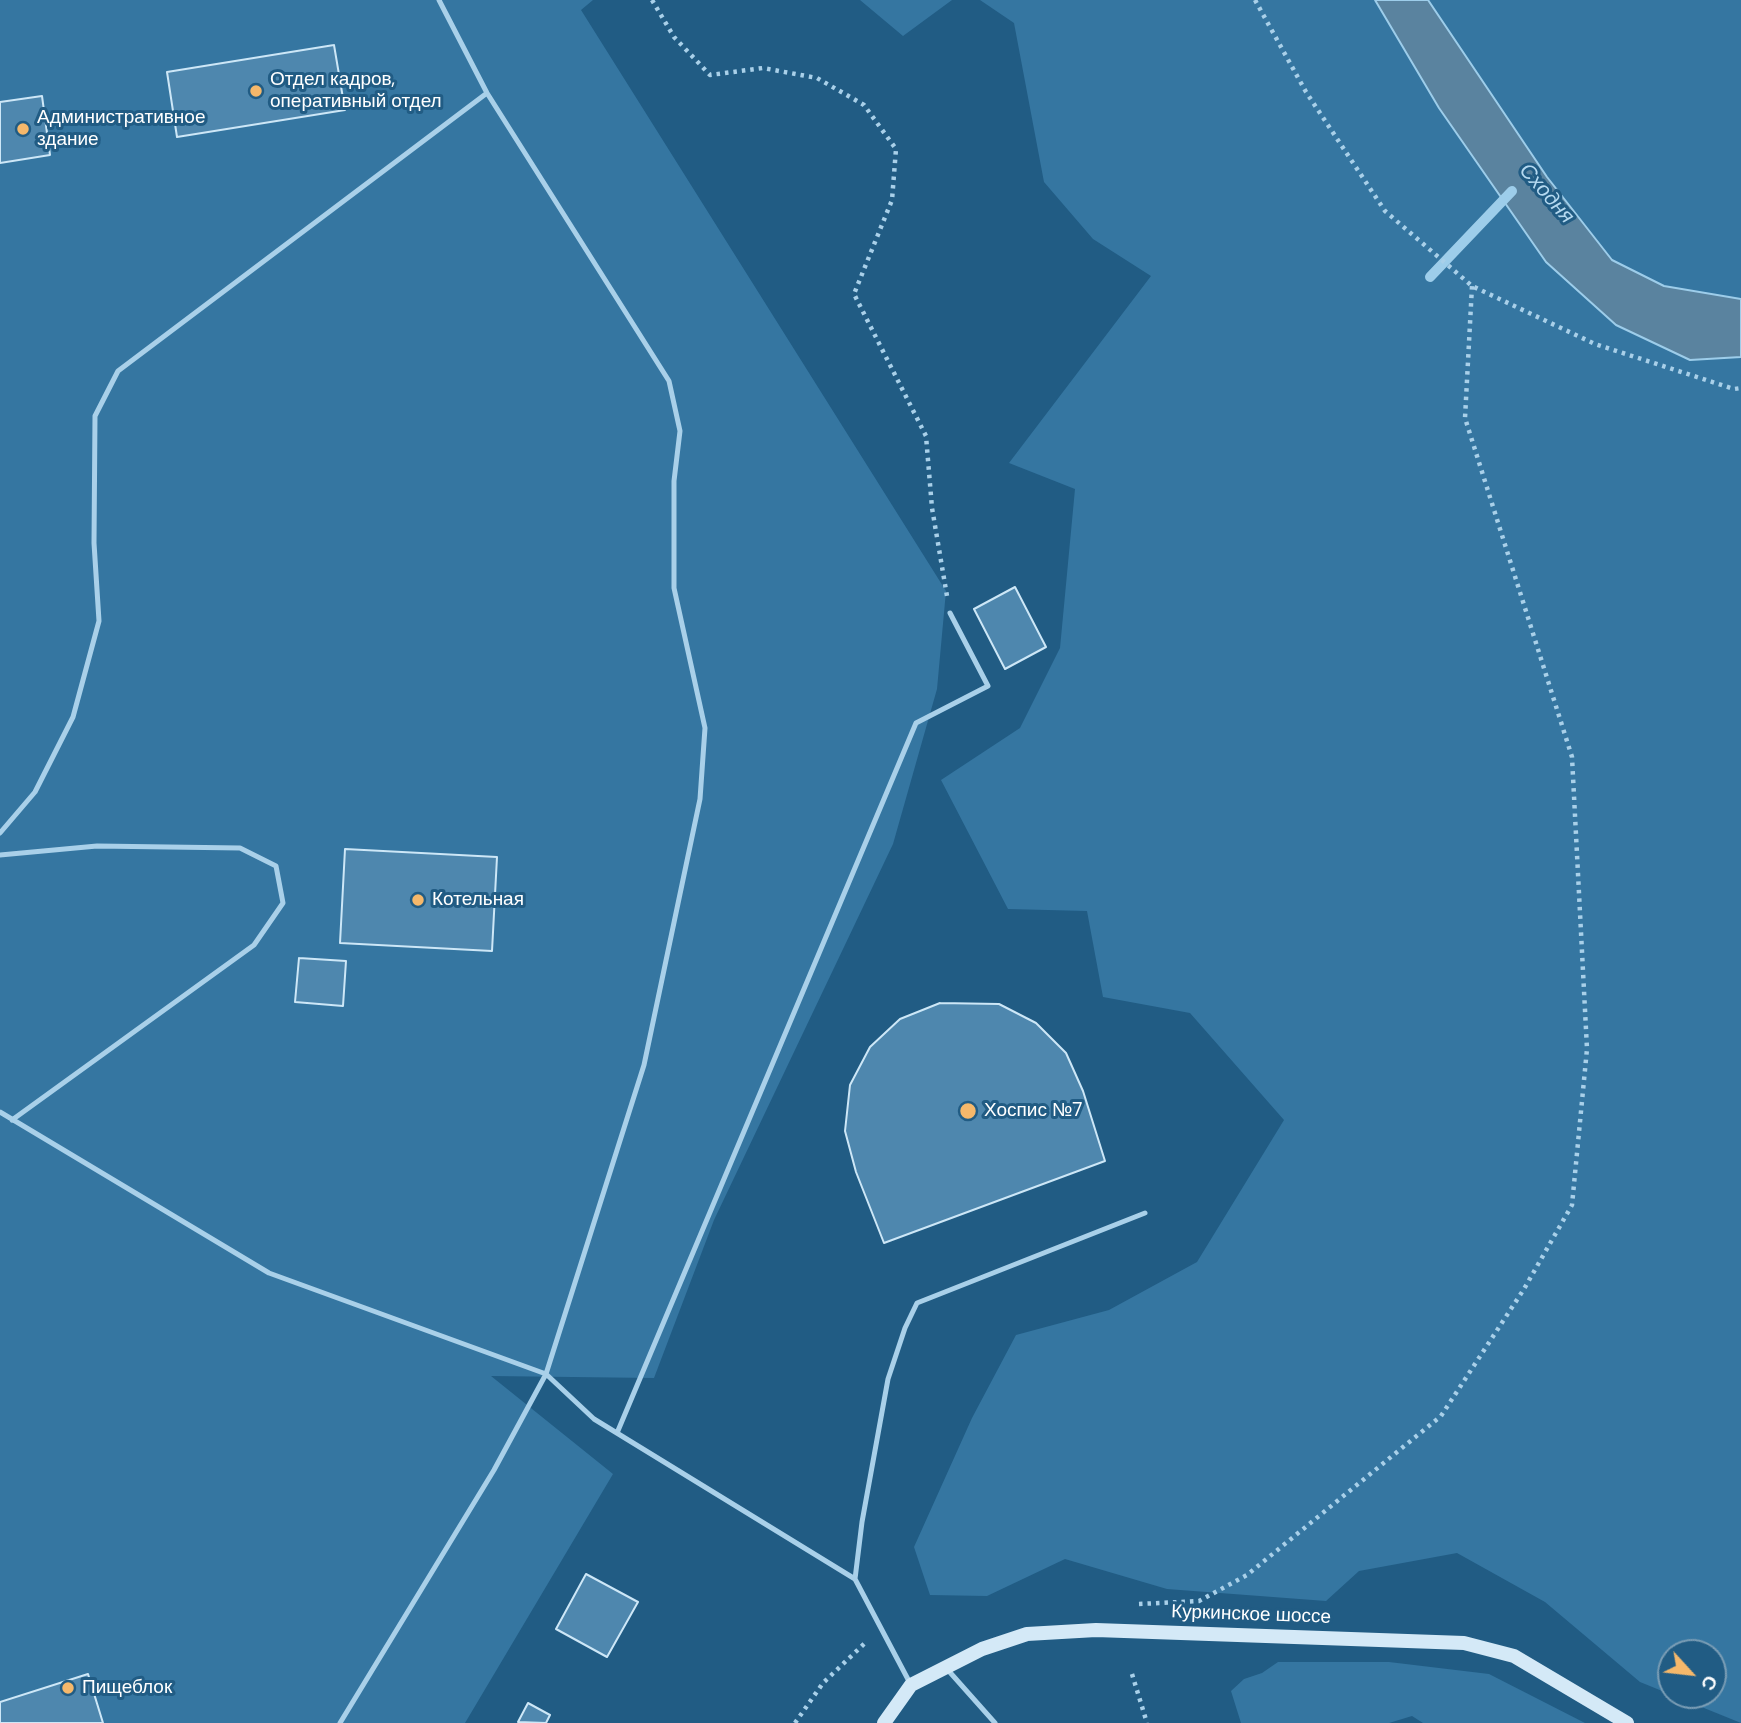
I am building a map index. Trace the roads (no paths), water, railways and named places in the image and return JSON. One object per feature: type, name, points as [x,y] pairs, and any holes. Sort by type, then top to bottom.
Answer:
[{"type":"main road","name":"Куркинское шоссе","points":[[911,1685],[982,1649],[1027,1634],[1096,1630],[1464,1643],[1514,1656],[1627,1723]]},
{"type":"main road","points":[[884,1723],[911,1685]]},
{"type":"lane","points":[[340,1723],[494,1470],[546,1374],[644,1065],[700,799],[705,728],[674,588],[674,481],[680,431],[669,381],[487,93],[439,0]]},
{"type":"lane","points":[[0,833],[35,792],[73,718],[99,621],[94,543],[95,416],[118,371],[487,93]]},
{"type":"lane","points":[[617,1433],[916,723],[988,686],[950,613]]},
{"type":"lane","points":[[0,855],[97,846],[240,848],[275,866],[283,903],[254,945],[12,1120]]},
{"type":"lane","points":[[0,1112],[269,1273],[546,1374],[594,1419],[855,1579]]},
{"type":"lane","points":[[911,1685],[879,1629],[855,1579],[862,1522],[888,1379],[917,1303],[1145,1213]]},
{"type":"lane","points":[[947,1669],[995,1723]]},
{"type":"water","name":"Сходня","points":[[1375,0],[1428,0],[1547,177],[1612,260],[1664,286],[1741,299],[1741,357],[1690,360],[1616,325],[1546,262],[1439,108]]},
{"type":"waterway","points":[[1430,277],[1512,191]]},
{"type":"place","name":"Отдел кадров, оперативный отдел","points":[[256,91]]},
{"type":"place","name":"Административное здание","points":[[23,129]]},
{"type":"place","name":"Котельная","points":[[418,900]]},
{"type":"place","name":"Хоспис №7","points":[[968,1111]]},
{"type":"place","name":"Пищеблок","points":[[68,1688]]}]
